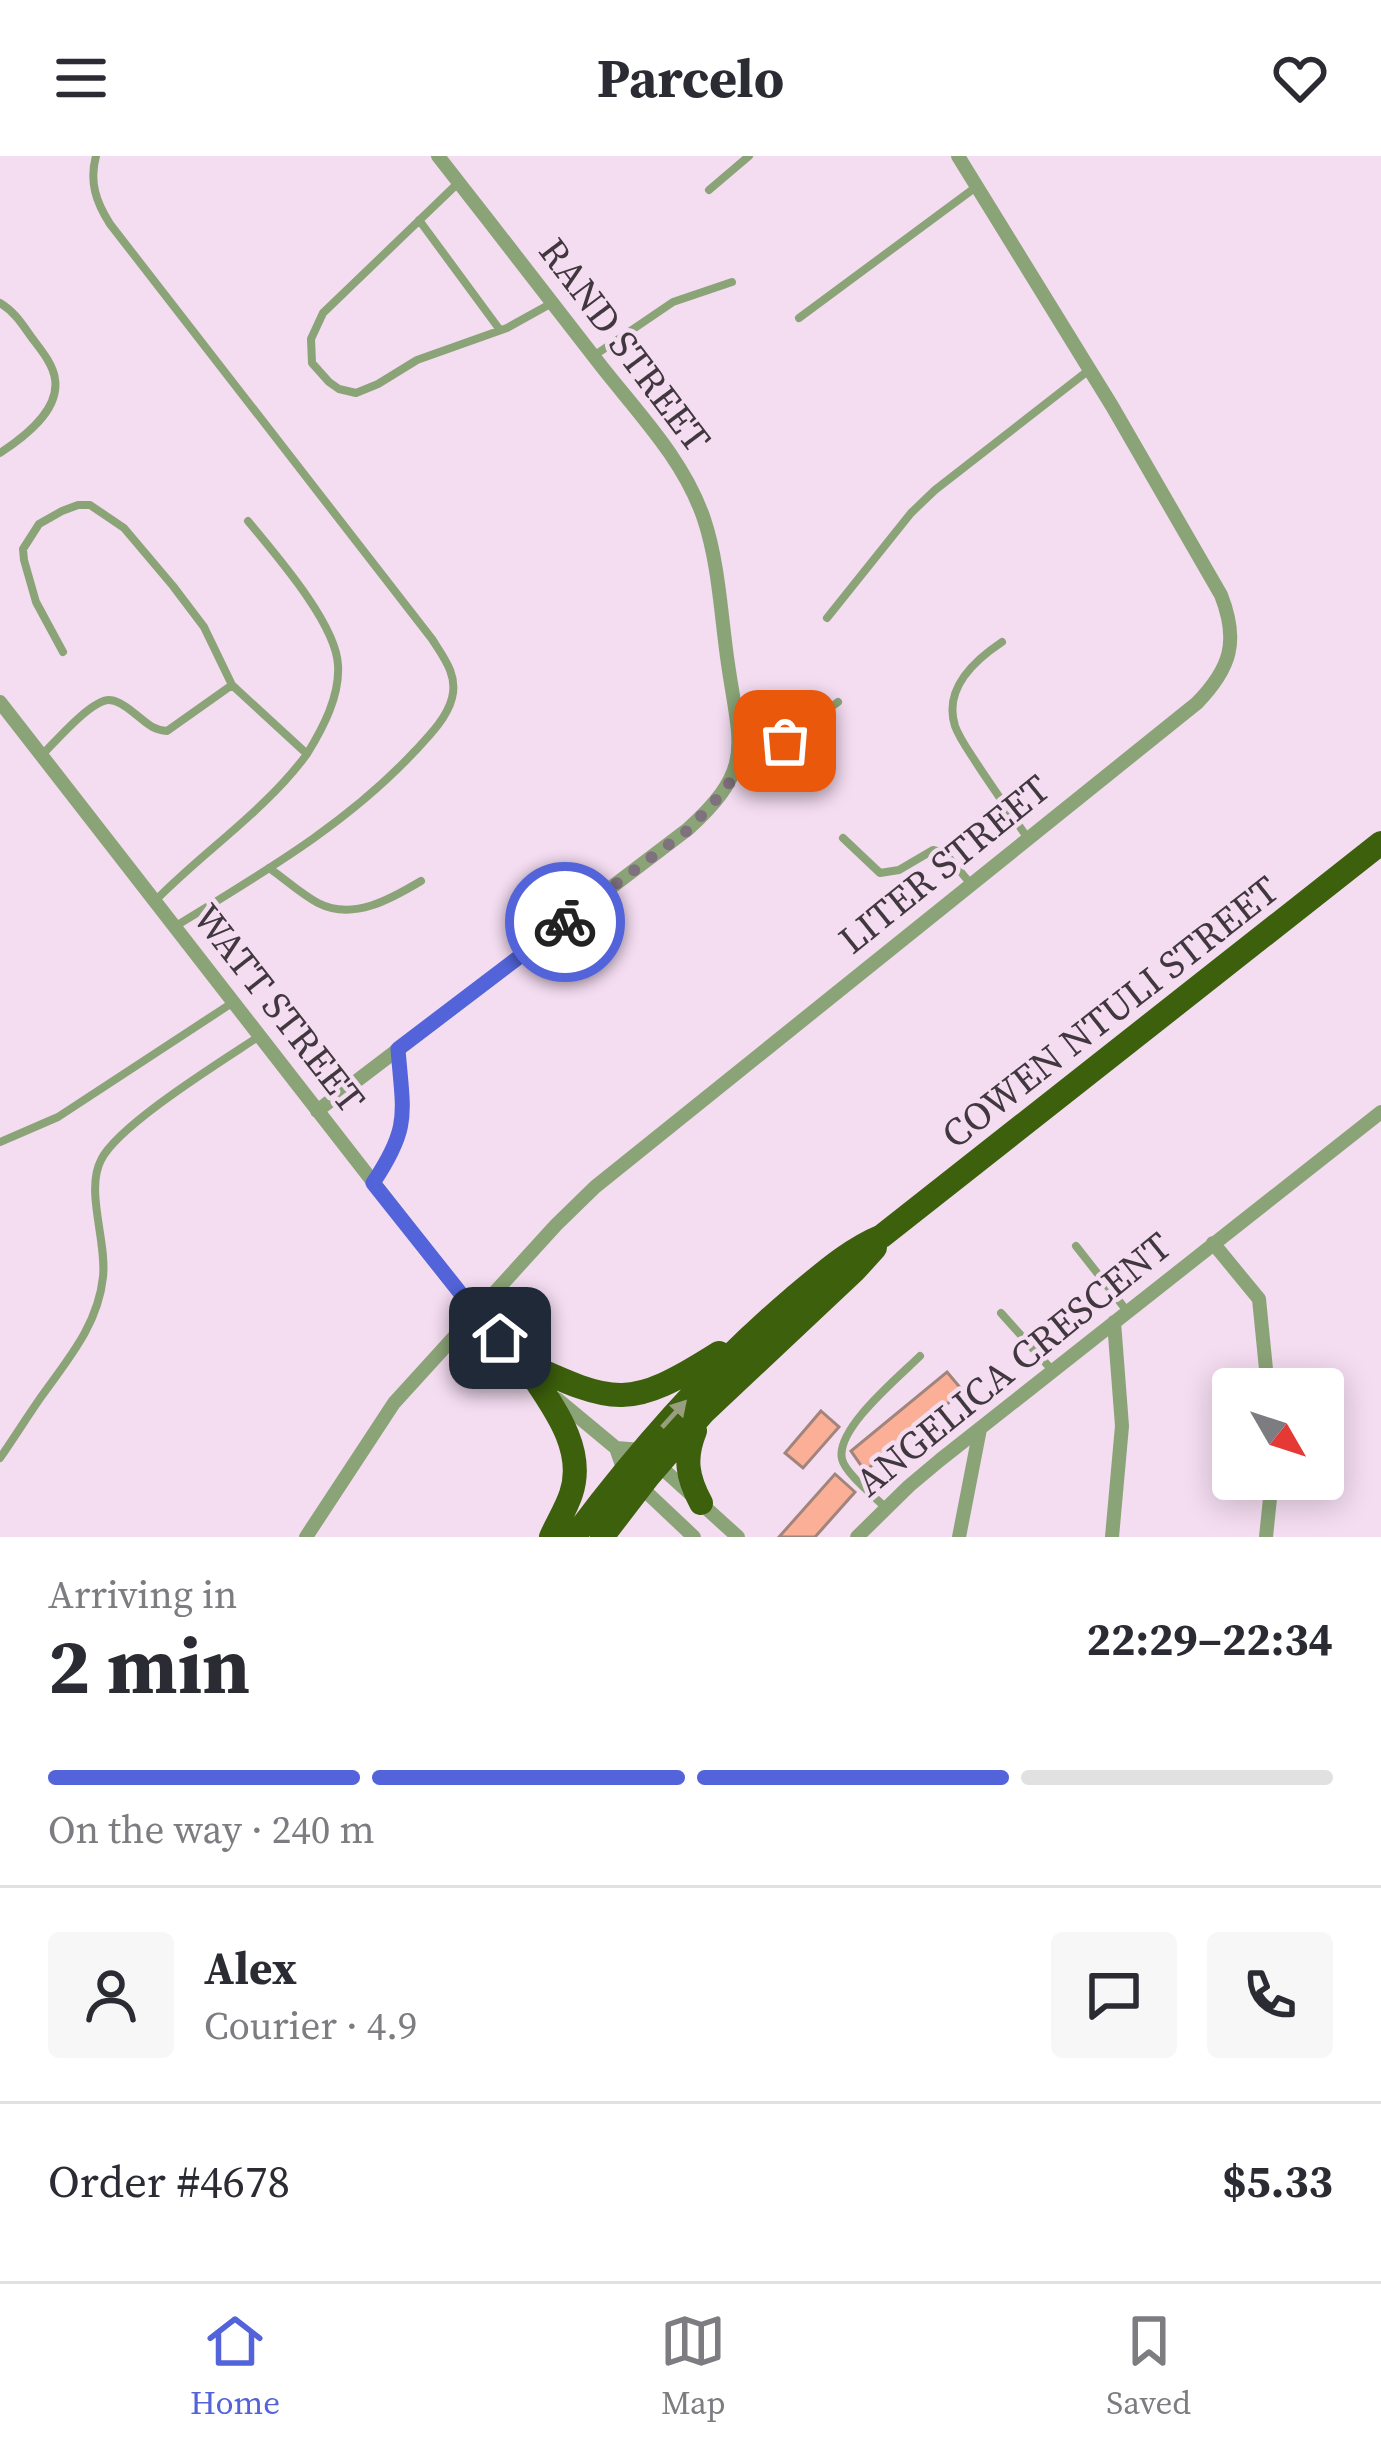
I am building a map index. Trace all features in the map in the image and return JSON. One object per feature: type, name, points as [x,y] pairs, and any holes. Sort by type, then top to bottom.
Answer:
[{"type":"highway","name":"COWEN NTULI STREET","points":[[651,1457],[694,1391],[759,1327],[839,1261],[882,1236],[1158,1022],[1381,843]]},
{"type":"highway","name":"COWEN NTULI STREET","points":[[574,1537],[626,1469],[651,1457],[704,1412],[856,1270],[882,1236]]},
{"type":"highway","points":[[524,1364],[590,1392],[637,1394],[674,1380],[759,1327]]},
{"type":"highway","points":[[524,1364],[567,1431],[574,1466],[572,1492],[551,1537]]},
{"type":"highway","points":[[701,1503],[686,1464],[704,1412]]},
{"type":"highway","name":"COWEN NTULI STREET","points":[[602,1537],[626,1469]]},
{"type":"street","name":"RAND STREET","points":[[438,156],[680,469],[705,521],[736,719],[736,768]]},
{"type":"street","name":"LITER STREET","points":[[306,1537],[394,1403],[595,1187],[1197,703],[1221,674],[1231,647],[1221,595],[958,156]]},
{"type":"street","name":"WATT STREET","points":[[0,702],[477,1314],[694,1537]]},
{"type":"street","points":[[316,1111],[688,830],[727,788],[736,768]]},
{"type":"street","name":"ANGELICA CRESCENT","points":[[856,1537],[909,1486],[1052,1370],[1381,1112]]},
{"type":"street","name":"ANGELICA CRESCENT","points":[[1213,1243],[1259,1299],[1266,1368]]},
{"type":"street","points":[[1112,1537],[1121,1462],[1120,1317]]},
{"type":"street","points":[[959,1537],[980,1429]]},
{"type":"street","points":[[626,1469],[651,1457],[737,1537]]},
{"type":"street","points":[[1266,1537],[1270,1500]]},
{"type":"lane","points":[[97,156],[93,187],[110,224],[432,639],[453,674],[452,702],[442,720],[374,792],[297,852],[175,927]]},
{"type":"lane","points":[[709,190],[749,156]]},
{"type":"lane","points":[[458,183],[323,313],[311,339],[310,353],[318,372],[339,389],[363,392],[417,360],[501,330],[552,303]]},
{"type":"lane","points":[[799,318],[977,186]]},
{"type":"lane","points":[[419,220],[501,330]]},
{"type":"lane","points":[[594,356],[673,302],[732,282]]},
{"type":"lane","points":[[0,303],[15,313],[49,362],[56,381],[41,418],[0,453]]},
{"type":"lane","points":[[826,618],[934,490],[1089,370]]},
{"type":"lane","points":[[63,652],[36,602],[23,549],[39,524],[78,505],[90,505],[124,528],[173,586],[210,638],[232,685],[307,754]]},
{"type":"lane","points":[[156,900],[274,794],[319,735],[334,695],[338,658],[311,604],[248,521]]},
{"type":"lane","points":[[1002,642],[980,657],[962,680],[953,712],[969,752],[1028,838]]},
{"type":"lane","points":[[42,755],[105,700],[167,731],[232,685]]},
{"type":"lane","points":[[736,768],[769,753],[838,702]]},
{"type":"lane","points":[[843,838],[880,873],[899,870],[932,850],[944,853],[971,884]]},
{"type":"lane","points":[[269,868],[313,900],[334,908],[372,906],[421,880]]},
{"type":"lane","points":[[0,1142],[58,1117],[233,1002]]},
{"type":"lane","points":[[0,1458],[95,1314],[104,1274],[95,1174],[102,1156],[181,1089],[260,1036]]},
{"type":"lane","points":[[373,1183],[402,1129],[398,1049]]},
{"type":"lane","points":[[1076,1246],[1120,1317]]},
{"type":"lane","points":[[1001,1313],[1052,1370]]},
{"type":"lane","points":[[886,1508],[844,1466],[842,1452],[851,1427],[920,1356]]},
{"type":"building","points":[[947,1372],[963,1391],[865,1471],[851,1451]]},
{"type":"building","points":[[821,1411],[839,1427],[803,1468],[785,1453]]},
{"type":"building","points":[[835,1474],[855,1492],[815,1537],[779,1537]]},
{"type":"way so far","points":[[565,922],[688,830],[727,788],[736,768],[785,741]]},
{"type":"route","points":[[500,1338],[373,1183],[402,1129],[398,1049],[565,922]]}]
